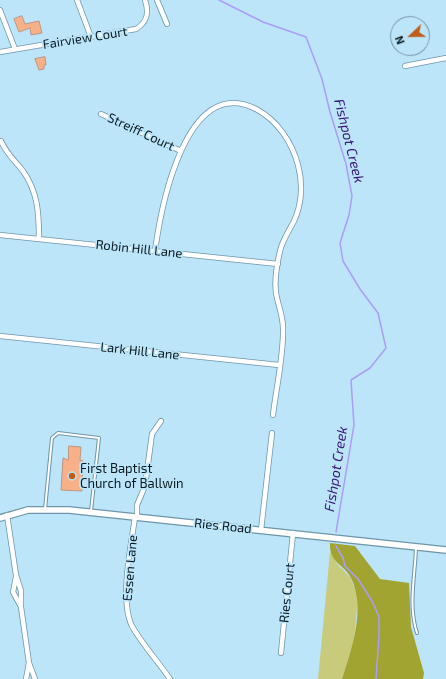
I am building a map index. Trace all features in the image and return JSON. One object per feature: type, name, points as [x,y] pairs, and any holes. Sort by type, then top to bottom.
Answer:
[{"type":"street","points":[[77,0],[91,37]]},
{"type":"street","name":"Fairview Court","points":[[0,52],[130,31],[141,26],[147,17],[145,0]]},
{"type":"street","points":[[157,0],[167,24]]},
{"type":"street","points":[[0,10],[15,49]]},
{"type":"street","points":[[405,66],[446,58]]},
{"type":"street","points":[[155,251],[164,198],[181,151],[196,123],[211,109],[230,104],[250,106],[269,118],[283,132],[295,155],[299,171],[301,190],[300,205],[280,250],[278,264],[276,284],[283,329],[274,415]]},
{"type":"street","name":"Streiff Court","points":[[101,114],[181,151]]},
{"type":"street","points":[[1,141],[5,149],[24,172],[36,198],[39,210],[39,239]]},
{"type":"street","name":"Robin Hill Lane","points":[[0,235],[278,264]]},
{"type":"street","name":"Lark Hill Lane","points":[[0,336],[279,366]]},
{"type":"street","name":"Essen Lane","points":[[161,421],[152,434],[145,486],[137,505],[126,597],[127,612],[131,625],[170,679]]},
{"type":"street","points":[[261,530],[272,433]]},
{"type":"street","name":"Ries Road","points":[[0,518],[28,510],[46,509],[91,512],[446,550]]},
{"type":"street","points":[[7,516],[16,575],[21,591],[21,607],[29,663],[35,679]]},
{"type":"street","name":"Ries Court","points":[[281,652],[294,533]]},
{"type":"street","points":[[16,575],[13,592],[21,607]]},
{"type":"street","points":[[26,679],[29,663]]},
{"type":"lane","points":[[46,509],[52,438],[58,433],[100,438],[91,512]]},
{"type":"lane","points":[[416,547],[413,590],[414,624],[417,633]]},
{"type":"green space","points":[[330,552],[338,565],[350,577],[358,596],[354,643],[342,679],[318,679]]},
{"type":"shaded area","points":[[330,543],[355,546],[380,579],[409,583],[411,627],[424,673],[423,679],[342,679],[350,655],[356,628],[357,602],[351,578],[334,559],[330,550]]},
{"type":"building","points":[[22,16],[25,24],[39,21],[42,33],[31,35],[30,28],[19,32],[14,19]]},
{"type":"building","points":[[45,57],[46,65],[44,65],[44,69],[39,70],[35,59]]},
{"type":"building","name":"First Baptist Church of Ballwin","points":[[69,446],[81,447],[80,460],[83,461],[82,491],[61,490],[63,458],[68,460]]},
{"type":"waterway","name":"Fishpot Creek","points":[[219,0],[263,22],[306,37],[322,79],[330,112],[346,164],[352,196],[349,215],[340,243],[343,261],[360,289],[378,313],[386,348],[370,368],[351,380],[354,425],[336,532]]},
{"type":"waterway","name":"Fishpot Creek","points":[[336,546],[343,558],[345,566],[358,579],[372,601],[379,617],[376,679]]},
{"type":"place","name":"First Baptist Church of Ballwin","points":[[72,476]]}]
